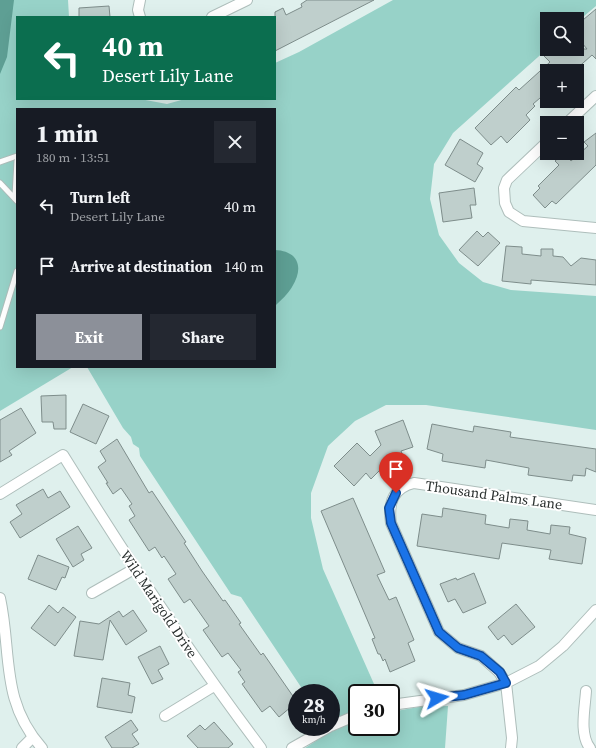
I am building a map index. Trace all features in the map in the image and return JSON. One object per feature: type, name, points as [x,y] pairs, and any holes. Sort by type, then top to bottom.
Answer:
[{"type":"street","points":[[140,0],[138,10],[140,16]]},
{"type":"street","points":[[214,16],[247,0]]},
{"type":"street","points":[[575,116],[596,96]]},
{"type":"street","points":[[540,149],[507,180],[504,188],[505,203],[509,212],[523,221],[596,228]]},
{"type":"street","name":"Wild Marigold Drive","points":[[0,494],[62,455],[134,569],[214,686],[261,748]]},
{"type":"street","name":"Thousand Palms Lane","points":[[506,683],[500,672],[481,656],[458,648],[439,632],[391,523],[389,508],[396,493],[407,485],[414,483],[596,510]]},
{"type":"street","points":[[92,593],[134,569]]},
{"type":"street","points":[[0,598],[11,687],[22,717],[33,737],[42,748]]},
{"type":"street","points":[[400,704],[464,695],[506,683],[539,666],[563,646],[596,610]]},
{"type":"street","points":[[506,683],[512,738],[511,748]]},
{"type":"street","points":[[165,716],[214,686]]},
{"type":"street","points":[[586,691],[583,718],[587,743],[590,748]]},
{"type":"street","points":[[292,748],[313,736]]},
{"type":"street","points":[[22,748],[33,737]]},
{"type":"lane","points":[[0,162],[16,156]]},
{"type":"lane","points":[[0,183],[16,198]]},
{"type":"lane","points":[[0,327],[16,274]]},
{"type":"shaded area","points":[[0,0],[68,0],[69,16],[16,16],[16,100],[145,100],[167,104],[181,100],[276,100],[276,63],[299,52],[393,0],[596,0],[596,6],[584,16],[584,12],[540,12],[540,55],[453,133],[434,164],[430,199],[439,235],[459,263],[483,282],[511,290],[596,296],[596,430],[426,405],[386,405],[355,421],[328,446],[311,493],[311,518],[323,569],[374,684],[348,684],[348,736],[400,736],[400,710],[418,707],[448,706],[445,748],[305,748],[324,736],[340,736],[340,684],[299,684],[241,597],[231,594],[140,456],[139,448],[133,444],[131,437],[123,428],[88,368],[276,368],[276,108],[16,108],[16,368],[71,368],[0,411]]},
{"type":"shaded area","points":[[0,0],[14,0],[7,57],[0,74]]},
{"type":"shaded area","points":[[276,250],[289,254],[294,257],[297,262],[298,273],[296,280],[286,295],[276,305]]},
{"type":"building","points":[[307,0],[374,0],[276,50],[275,12],[283,8],[286,15],[302,7],[301,4]]},
{"type":"building","points":[[109,6],[110,16],[79,16],[79,8]]},
{"type":"building","points":[[596,9],[596,59],[592,55],[582,64],[548,64],[550,62],[544,56],[584,56],[584,49],[587,49],[584,45],[584,19]]},
{"type":"building","points":[[540,71],[540,98],[533,104],[535,106],[526,115],[530,120],[507,143],[501,136],[491,145],[475,128],[516,87],[519,90]]},
{"type":"building","points":[[596,133],[596,165],[556,204],[552,201],[545,208],[533,195],[540,188],[538,186],[559,165],[555,161],[556,160],[584,160],[584,150],[588,146],[584,142]]},
{"type":"building","points":[[460,139],[483,153],[477,164],[483,168],[475,182],[445,165]]},
{"type":"building","points":[[474,188],[476,205],[470,205],[472,218],[443,222],[439,193]]},
{"type":"building","points":[[477,231],[483,237],[488,232],[500,243],[478,266],[459,250]]},
{"type":"building","points":[[506,246],[522,247],[522,254],[541,256],[541,249],[553,249],[553,256],[563,257],[571,266],[581,258],[596,260],[596,285],[531,280],[531,284],[502,281]]},
{"type":"building","points":[[66,395],[66,429],[54,429],[53,422],[42,422],[41,396]]},
{"type":"building","points":[[83,404],[109,416],[96,444],[70,432]]},
{"type":"building","points":[[21,408],[36,433],[9,451],[12,455],[0,462],[0,420]]},
{"type":"building","points":[[403,420],[413,447],[401,451],[403,456],[388,462],[371,479],[366,473],[354,486],[334,466],[357,443],[370,456],[381,445],[375,431]]},
{"type":"building","points":[[432,424],[473,432],[474,426],[511,432],[510,437],[596,449],[596,472],[586,468],[585,476],[573,475],[572,481],[528,475],[529,468],[486,460],[485,468],[442,461],[443,454],[427,449]]},
{"type":"building","points":[[117,439],[149,493],[152,491],[186,542],[184,543],[202,571],[223,601],[225,600],[241,623],[239,624],[261,655],[263,653],[288,689],[288,710],[279,717],[270,706],[262,712],[242,684],[245,682],[238,672],[241,670],[228,653],[222,657],[203,630],[209,626],[190,599],[184,603],[168,579],[176,574],[164,556],[162,558],[155,547],[149,551],[129,520],[135,516],[129,506],[132,504],[121,488],[113,494],[98,467],[106,461],[100,451]]},
{"type":"building","points":[[43,489],[48,498],[60,491],[70,507],[20,538],[10,522],[22,514],[16,505]]},
{"type":"building","points":[[353,498],[385,572],[377,575],[389,600],[396,597],[414,640],[408,643],[415,661],[390,672],[385,659],[383,661],[380,654],[378,654],[372,639],[375,638],[321,511]]},
{"type":"building","points":[[443,508],[486,515],[485,524],[509,528],[510,519],[528,521],[527,530],[550,534],[551,525],[570,527],[569,534],[586,538],[582,564],[549,559],[551,550],[502,543],[499,559],[417,546],[422,514],[442,517]]},
{"type":"building","points":[[78,526],[92,548],[81,554],[84,560],[73,567],[56,539]]},
{"type":"building","points":[[38,555],[69,567],[65,578],[62,577],[56,590],[28,579]]},
{"type":"building","points":[[474,573],[486,603],[463,613],[455,599],[448,602],[440,584],[456,578],[457,580]]},
{"type":"building","points":[[516,604],[535,627],[512,645],[504,635],[498,640],[488,627]]},
{"type":"building","points":[[49,605],[58,613],[63,607],[76,617],[55,646],[31,628]]},
{"type":"building","points":[[133,610],[147,631],[126,645],[110,620],[103,660],[74,656],[80,621],[99,624],[119,611],[123,617]]},
{"type":"building","points":[[160,646],[169,664],[158,670],[163,679],[152,684],[138,657]]},
{"type":"building","points":[[102,678],[130,683],[128,695],[135,697],[132,713],[97,707]]},
{"type":"building","points":[[131,720],[138,730],[132,734],[139,744],[132,748],[112,748],[105,737]]},
{"type":"building","points":[[214,722],[233,744],[228,748],[198,748],[187,736],[200,725],[205,730]]},
{"type":"route","points":[[396,493],[389,508],[391,523],[439,632],[458,648],[481,656],[500,672],[506,683],[464,695],[437,698]]}]
